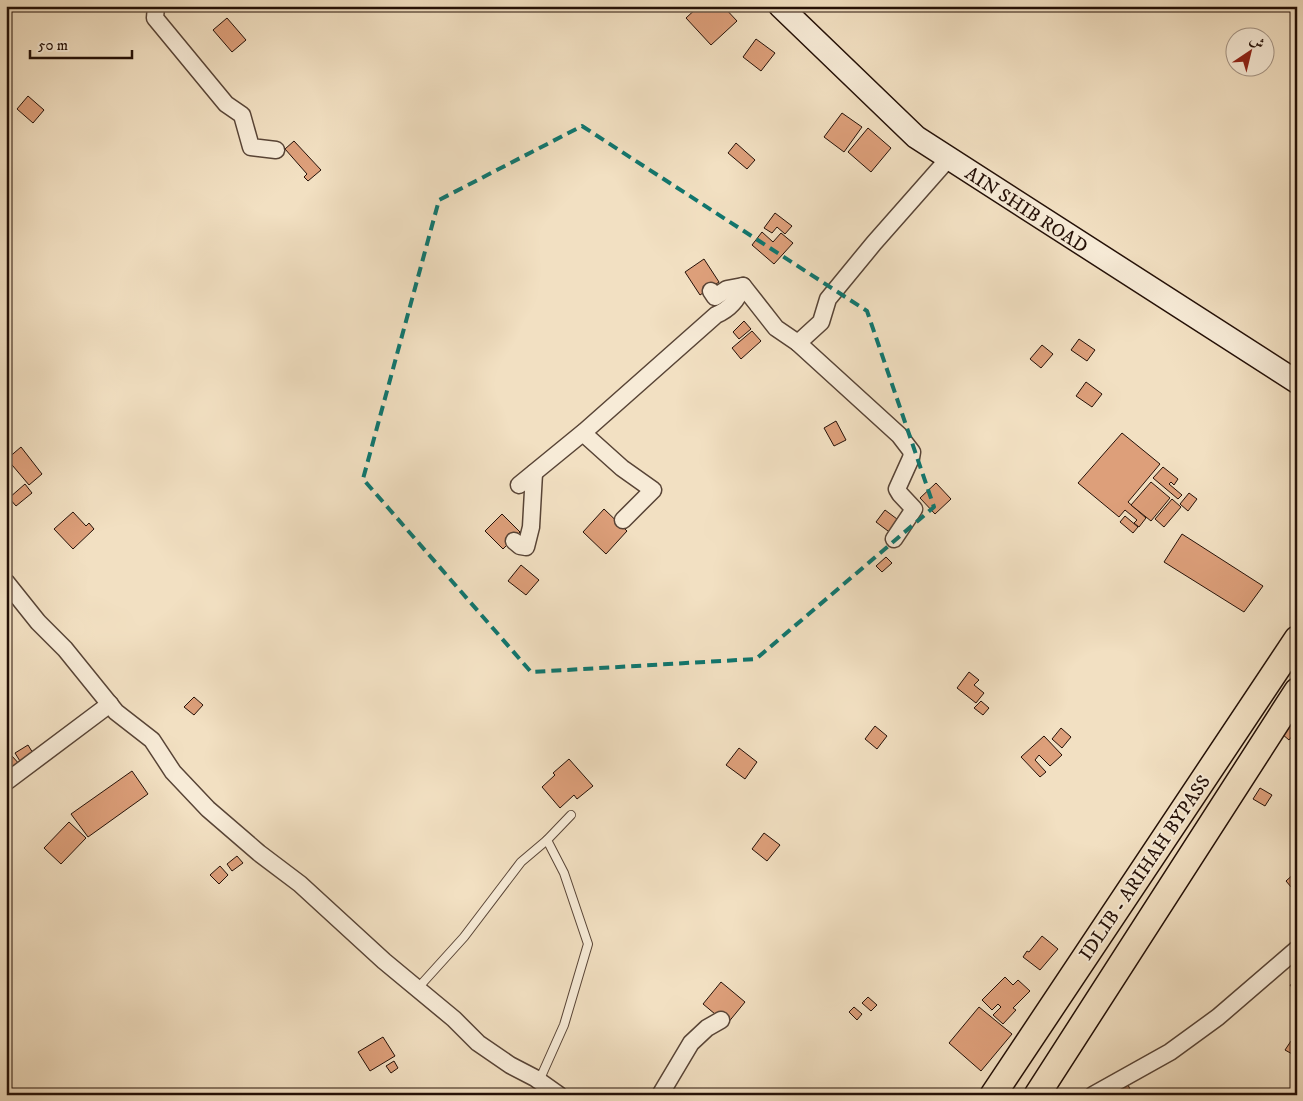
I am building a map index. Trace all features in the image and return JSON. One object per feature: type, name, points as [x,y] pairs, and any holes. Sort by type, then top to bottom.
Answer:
[{"type":"main road","name":"AIN SHIB ROAD","points":[[780,6],[916,137],[1297,382]]},
{"type":"main road","name":"IDLIB - ARIHAH BYPASS","points":[[993,1095],[1297,639]]},
{"type":"main road","name":"IDLIB - ARIHAH BYPASS","points":[[1037,1095],[1297,691]]},
{"type":"street","points":[[156,6],[155,18],[226,104],[242,115],[251,147],[276,150]]},
{"type":"street","points":[[798,342],[821,322],[828,300],[874,243],[949,158]]},
{"type":"street","points":[[743,286],[776,328],[798,342],[899,435],[912,452],[897,488],[914,509],[894,539]]},
{"type":"street","points":[[712,291],[715,297],[727,289],[743,286]]},
{"type":"street","points":[[519,485],[583,433],[716,315],[726,310],[738,297],[743,286]]},
{"type":"street","points":[[583,433],[622,468],[653,490],[623,520]]},
{"type":"street","points":[[514,541],[520,546],[526,547],[531,527],[534,472]]},
{"type":"street","points":[[6,582],[38,622],[65,649],[116,712],[152,740],[173,772],[208,809],[259,853],[300,884],[417,989],[454,1019],[478,1043],[559,1095]]},
{"type":"street","points":[[6,782],[110,704]]},
{"type":"street","points":[[1094,1095],[1170,1052],[1218,1017],[1297,949]]},
{"type":"street","points":[[660,1095],[691,1043],[708,1028],[721,1020]]},
{"type":"lane","points":[[417,989],[464,937],[521,862],[547,840],[571,815]]},
{"type":"lane","points":[[539,1081],[564,1025],[588,944],[564,873],[547,840]]},
{"type":"highlighted area","points":[[582,126],[867,311],[934,507],[756,659],[531,672],[363,479],[439,200]]},
{"type":"building","points":[[699,6],[723,6],[737,21],[711,45],[686,18]]},
{"type":"building","points":[[227,18],[246,40],[232,52],[213,30]]},
{"type":"building","points":[[756,39],[775,53],[761,71],[743,57]]},
{"type":"building","points":[[28,96],[44,110],[33,123],[17,109]]},
{"type":"building","points":[[842,113],[862,127],[844,152],[824,137]]},
{"type":"building","points":[[868,128],[891,148],[871,172],[848,152]]},
{"type":"building","points":[[294,141],[321,170],[308,181],[304,177],[307,174],[285,149]]},
{"type":"building","points":[[736,143],[755,160],[747,169],[728,153]]},
{"type":"building","points":[[775,213],[792,226],[785,234],[777,227],[772,233],[764,228]]},
{"type":"building","points":[[762,232],[773,242],[781,233],[793,243],[774,264],[752,245]]},
{"type":"building","points":[[704,259],[719,282],[700,295],[685,272]]},
{"type":"building","points":[[744,321],[751,329],[739,339],[733,332]]},
{"type":"building","points":[[752,331],[761,341],[741,359],[732,348]]},
{"type":"building","points":[[1079,339],[1095,350],[1087,361],[1071,350]]},
{"type":"building","points":[[1042,345],[1053,354],[1041,368],[1030,359]]},
{"type":"building","points":[[1086,382],[1102,394],[1092,407],[1076,396]]},
{"type":"building","points":[[836,421],[846,440],[834,446],[824,428]]},
{"type":"building","points":[[1122,433],[1160,464],[1128,502],[1146,518],[1139,527],[1134,523],[1137,520],[1125,510],[1119,517],[1078,483]]},
{"type":"building","points":[[21,447],[42,474],[29,485],[7,459]]},
{"type":"building","points":[[1163,467],[1178,479],[1174,485],[1171,482],[1169,484],[1182,495],[1178,499],[1153,478]]},
{"type":"building","points":[[1151,482],[1170,498],[1151,521],[1131,505]]},
{"type":"building","points":[[936,483],[951,499],[935,514],[920,498]]},
{"type":"building","points":[[25,484],[32,493],[16,506],[9,498]]},
{"type":"building","points":[[1189,493],[1197,499],[1188,511],[1180,504]]},
{"type":"building","points":[[1172,499],[1181,507],[1164,527],[1155,519]]},
{"type":"building","points":[[604,509],[627,531],[606,554],[583,532]]},
{"type":"building","points":[[885,510],[901,522],[892,534],[876,522]]},
{"type":"building","points":[[73,512],[86,526],[89,523],[94,529],[73,549],[54,529]]},
{"type":"building","points":[[502,514],[520,532],[503,549],[485,531]]},
{"type":"building","points":[[1125,516],[1138,527],[1133,533],[1120,522]]},
{"type":"building","points":[[1182,534],[1263,586],[1244,612],[1164,562]]},
{"type":"building","points":[[886,557],[892,563],[882,572],[876,566]]},
{"type":"building","points":[[521,565],[539,580],[526,595],[508,581]]},
{"type":"building","points":[[969,672],[979,680],[974,685],[984,693],[976,703],[957,688]]},
{"type":"building","points":[[194,697],[203,705],[194,715],[184,707]]},
{"type":"building","points":[[981,701],[989,708],[983,715],[974,708]]},
{"type":"building","points":[[1296,715],[1297,730],[1289,740],[1282,734]]},
{"type":"building","points":[[875,726],[887,736],[877,749],[865,739]]},
{"type":"building","points":[[1061,728],[1071,737],[1062,748],[1052,739]]},
{"type":"building","points":[[1044,736],[1062,755],[1050,766],[1039,755],[1035,760],[1046,772],[1040,777],[1021,757]]},
{"type":"building","points":[[28,745],[36,758],[23,766],[15,753]]},
{"type":"building","points":[[739,748],[757,762],[745,779],[726,765]]},
{"type":"building","points":[[11,755],[22,767],[12,775],[6,768],[6,759]]},
{"type":"building","points":[[569,759],[593,786],[577,799],[574,795],[560,808],[542,787],[555,775],[553,773]]},
{"type":"building","points":[[132,771],[148,794],[88,837],[71,814]]},
{"type":"building","points":[[1260,788],[1272,795],[1265,806],[1253,799]]},
{"type":"building","points":[[69,822],[86,838],[61,864],[44,848]]},
{"type":"building","points":[[764,833],[780,845],[767,861],[752,849]]},
{"type":"building","points":[[237,856],[243,863],[232,871],[227,864]]},
{"type":"building","points":[[220,866],[228,875],[219,884],[210,875]]},
{"type":"building","points":[[1297,871],[1297,894],[1286,881]]},
{"type":"building","points":[[1042,936],[1058,949],[1040,970],[1023,957]]},
{"type":"building","points":[[1005,977],[1013,985],[1018,980],[1030,991],[1013,1008],[1016,1010],[1003,1024],[993,1015],[1001,1007],[998,1004],[992,1010],[982,1000]]},
{"type":"building","points":[[1297,981],[1297,994],[1290,985]]},
{"type":"building","points":[[721,982],[745,1002],[727,1024],[703,1004]]},
{"type":"building","points":[[868,997],[877,1005],[871,1011],[862,1003]]},
{"type":"building","points":[[854,1007],[862,1014],[857,1020],[849,1012]]},
{"type":"building","points":[[979,1007],[1012,1034],[981,1071],[949,1043]]},
{"type":"building","points":[[383,1037],[395,1056],[370,1071],[358,1052]]},
{"type":"building","points":[[1291,1041],[1297,1045],[1297,1060],[1292,1057],[1294,1055],[1285,1050]]},
{"type":"building","points":[[394,1061],[398,1068],[391,1073],[386,1066]]},
{"type":"building","points":[[1126,1081],[1133,1095],[1099,1095]]}]
